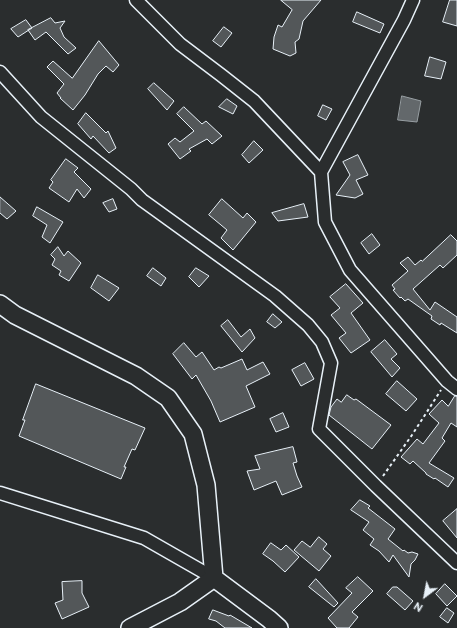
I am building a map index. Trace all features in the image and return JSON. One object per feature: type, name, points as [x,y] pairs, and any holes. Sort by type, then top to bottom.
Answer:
[{"type":"street","points":[[136,0],[180,44],[221,74],[254,102],[321,172]]},
{"type":"street","points":[[413,0],[404,20],[321,172],[325,222],[350,270],[447,381],[457,389]]},
{"type":"street","points":[[0,72],[41,116],[131,189],[142,200],[275,296],[308,325],[322,342],[332,363],[319,429],[457,563]]},
{"type":"street","points":[[0,304],[15,315],[136,376],[168,398],[193,434],[206,485],[214,578]]},
{"type":"street","points":[[0,494],[144,538],[214,578],[280,628]]},
{"type":"street","points":[[130,628],[180,602],[214,578]]},
{"type":"path","points":[[376,486],[412,435],[447,381]]},
{"type":"shaded area","points":[[402,96],[421,101],[417,122],[398,120]]},
{"type":"building","points":[[281,0],[321,0],[303,21],[299,39],[295,42],[296,53],[290,56],[273,49],[274,37],[278,25],[282,27],[292,10]]},
{"type":"building","points":[[450,0],[457,0],[457,26],[443,22]]},
{"type":"building","points":[[357,12],[384,24],[380,33],[353,22]]},
{"type":"building","points":[[51,18],[55,23],[65,21],[60,28],[64,37],[76,48],[68,54],[46,32],[35,40],[28,30]]},
{"type":"building","points":[[26,20],[32,28],[18,37],[11,29]]},
{"type":"building","points":[[224,27],[232,33],[221,47],[213,41]]},
{"type":"building","points":[[99,41],[119,65],[113,72],[106,66],[98,74],[85,95],[73,110],[60,98],[57,93],[64,84],[47,67],[53,61],[72,78]]},
{"type":"building","points":[[430,57],[446,62],[441,79],[425,76]]},
{"type":"building","points":[[154,83],[174,101],[167,110],[148,89]]},
{"type":"building","points":[[227,99],[237,106],[233,114],[219,107]]},
{"type":"building","points":[[323,105],[332,109],[326,120],[318,116]]},
{"type":"building","points":[[184,107],[202,124],[206,121],[222,136],[212,144],[207,139],[189,149],[191,151],[180,159],[168,144],[175,138],[180,142],[194,131],[177,114]]},
{"type":"building","points":[[86,113],[106,133],[108,131],[116,148],[109,153],[93,136],[91,139],[78,124]]},
{"type":"building","points":[[254,141],[263,150],[249,163],[242,155]]},
{"type":"building","points":[[358,155],[368,175],[356,180],[363,194],[355,198],[336,195],[350,175],[343,162]]},
{"type":"building","points":[[66,159],[78,168],[74,172],[91,189],[84,198],[77,189],[69,202],[49,188],[53,182],[51,180]]},
{"type":"building","points":[[0,197],[16,211],[7,219],[0,213]]},
{"type":"building","points":[[113,199],[117,209],[109,212],[103,203]]},
{"type":"building","points":[[222,199],[243,218],[247,213],[256,222],[233,250],[221,238],[227,230],[209,215]]},
{"type":"building","points":[[304,204],[308,217],[278,221],[272,213]]},
{"type":"building","points":[[37,207],[63,222],[50,243],[42,237],[47,225],[33,216]]},
{"type":"building","points":[[372,234],[380,245],[369,254],[361,243]]},
{"type":"building","points":[[451,235],[457,241],[457,255],[443,268],[440,265],[413,289],[430,310],[435,302],[457,317],[457,333],[441,323],[440,325],[431,319],[432,316],[408,299],[405,301],[401,297],[400,298],[393,290],[395,289],[392,285],[408,271],[400,263],[408,257],[415,265],[421,260],[422,261]]},
{"type":"building","points":[[58,247],[64,256],[68,251],[81,263],[69,281],[59,275],[61,271],[52,265],[55,259],[51,255]]},
{"type":"building","points":[[153,268],[166,278],[161,286],[147,276]]},
{"type":"building","points":[[196,268],[209,276],[199,287],[189,277]]},
{"type":"building","points":[[98,275],[119,288],[109,301],[91,288]]},
{"type":"building","points":[[346,284],[363,303],[351,313],[370,340],[351,353],[339,338],[346,333],[331,315],[340,308],[330,297]]},
{"type":"building","points":[[273,314],[282,322],[275,328],[267,322]]},
{"type":"building","points":[[228,320],[241,337],[250,329],[255,338],[242,352],[221,326]]},
{"type":"building","points":[[385,340],[397,354],[391,359],[400,368],[392,377],[371,352]]},
{"type":"building","points":[[184,343],[196,357],[202,352],[214,370],[242,359],[247,370],[263,362],[270,374],[246,386],[255,407],[220,422],[211,401],[196,375],[192,379],[173,354]]},
{"type":"building","points":[[305,363],[314,379],[301,386],[292,370]]},
{"type":"building","points":[[397,381],[417,399],[406,411],[386,394]]},
{"type":"building","points":[[36,384],[145,428],[135,450],[132,449],[124,467],[126,467],[121,479],[19,436]]},
{"type":"building","points":[[347,395],[354,400],[356,399],[391,425],[372,449],[329,415],[331,407],[337,399],[341,402]]},
{"type":"building","points":[[455,396],[457,396],[457,427],[451,423],[442,438],[445,441],[429,463],[454,478],[448,487],[426,474],[413,461],[410,464],[401,457],[417,439],[423,444],[439,423],[429,414],[442,400],[448,406]]},
{"type":"building","points":[[283,413],[289,427],[276,432],[270,419]]},
{"type":"building","points":[[293,447],[297,462],[293,463],[302,487],[282,495],[276,481],[254,490],[247,471],[260,469],[255,456]]},
{"type":"building","points":[[360,500],[370,506],[368,508],[395,529],[388,539],[403,551],[418,554],[411,564],[409,577],[393,555],[389,562],[379,551],[370,545],[374,539],[363,530],[369,522],[351,510]]},
{"type":"building","points":[[457,509],[457,538],[443,521]]},
{"type":"building","points":[[319,537],[327,544],[323,549],[331,556],[319,571],[294,550],[302,541],[310,547]]},
{"type":"building","points":[[271,543],[281,550],[286,545],[299,557],[285,572],[263,554]]},
{"type":"building","points":[[358,577],[373,591],[352,612],[358,617],[349,628],[337,628],[328,618],[352,593],[346,588]]},
{"type":"building","points":[[316,579],[338,603],[334,607],[309,587]]},
{"type":"building","points":[[82,581],[82,593],[89,607],[62,619],[55,603],[63,600],[62,582]]},
{"type":"building","points":[[445,584],[457,596],[447,606],[436,594]]},
{"type":"building","points":[[393,587],[397,587],[413,601],[405,610],[387,594]]},
{"type":"building","points":[[447,608],[454,613],[448,623],[440,617]]},
{"type":"building","points":[[213,610],[229,616],[230,615],[252,628],[225,628],[216,621],[209,619]]}]
